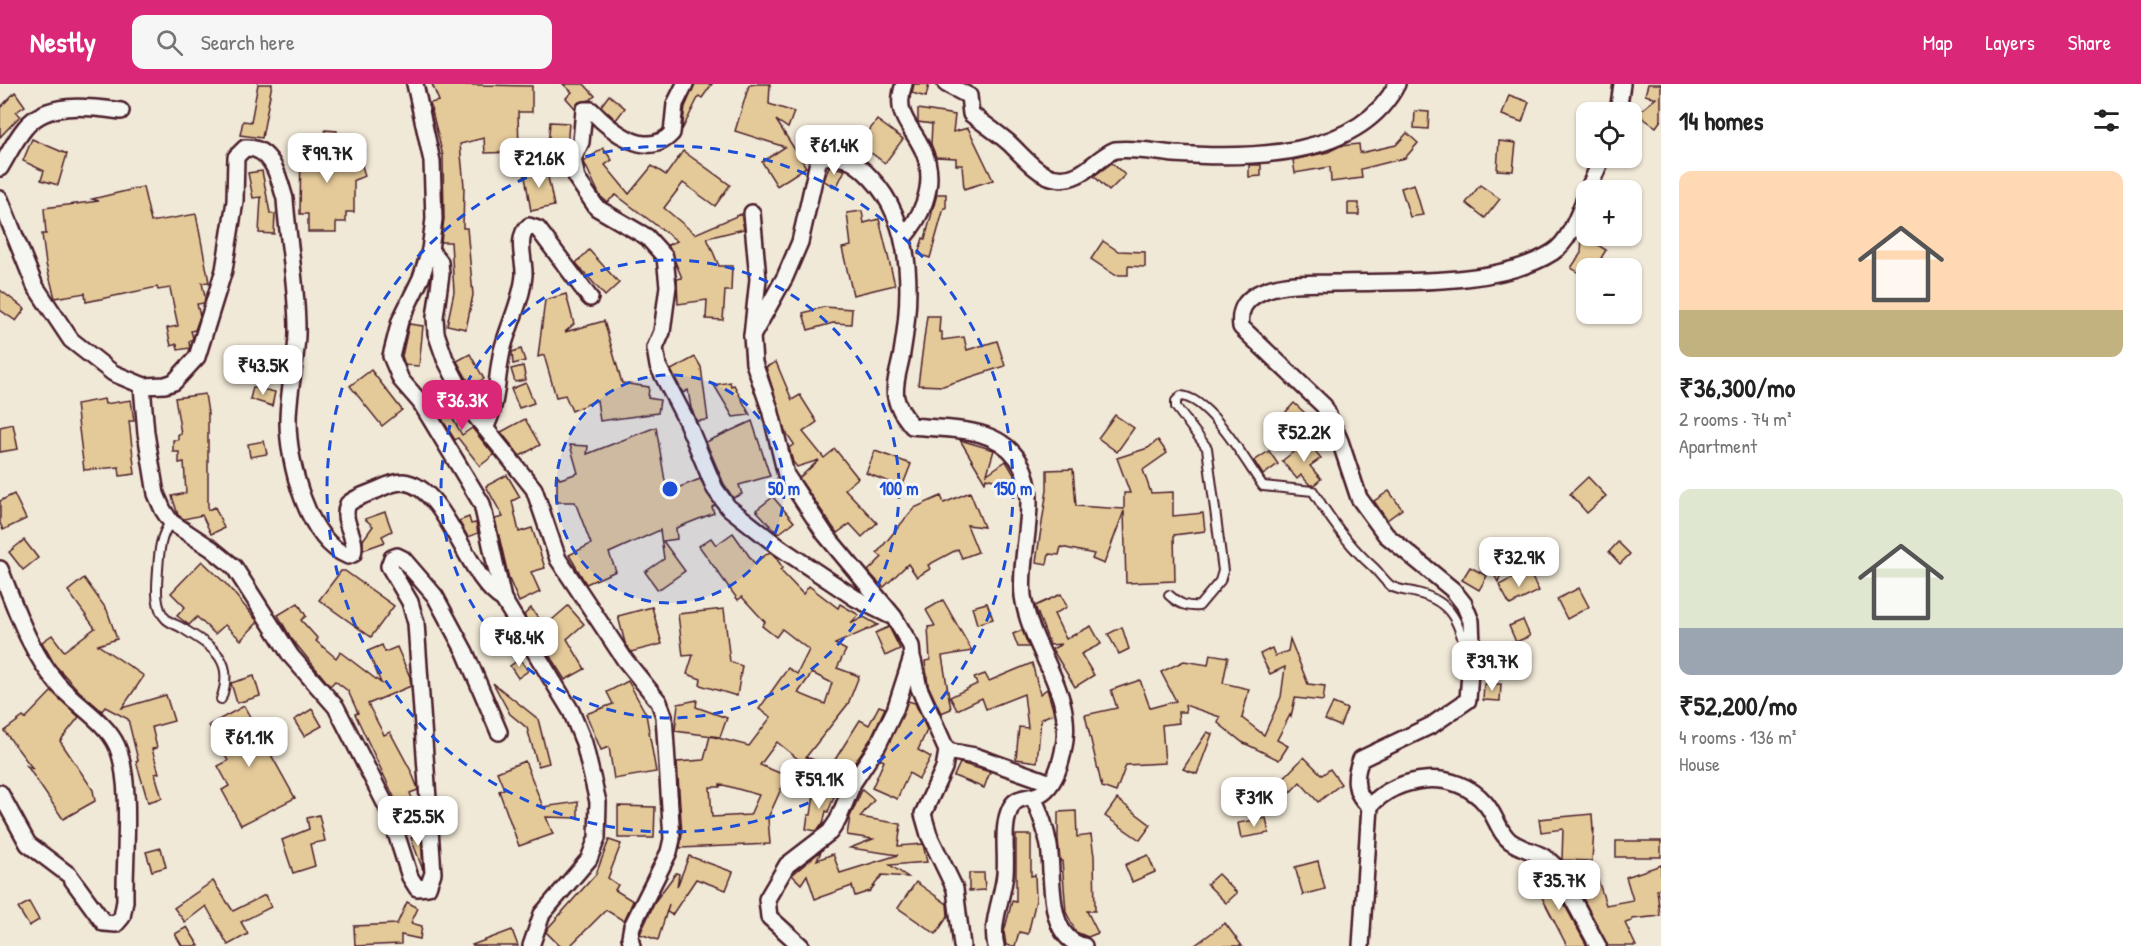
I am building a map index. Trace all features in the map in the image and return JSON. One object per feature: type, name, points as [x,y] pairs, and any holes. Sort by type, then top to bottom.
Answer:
[{"type":"street","points":[[415,84],[432,161],[434,219],[430,250],[421,278],[400,321],[391,356],[401,380],[421,403],[483,504],[502,599],[571,711],[584,743],[598,802],[597,838],[589,859],[542,914],[531,946]]},
{"type":"street","points":[[685,84],[675,104],[672,133],[659,143],[650,144],[625,138],[604,124],[591,110],[584,110],[581,142],[573,159],[577,179],[597,208],[647,237],[665,257],[668,286],[662,332],[655,348],[658,366],[721,498],[779,547],[855,598],[894,617]]},
{"type":"street","points":[[903,238],[912,228],[924,206],[927,175],[927,160],[900,112],[899,98],[904,84]]},
{"type":"street","points":[[946,84],[969,96],[970,114],[1006,140],[1038,171],[1054,179],[1079,175],[1097,159],[1115,150],[1253,155],[1281,152],[1327,141],[1370,119],[1387,102],[1397,84]]},
{"type":"street","points":[[1619,102],[1622,84]]},
{"type":"street","points":[[0,168],[26,127],[45,113],[82,105],[121,111]]},
{"type":"street","points":[[0,199],[35,286],[71,340],[113,373],[142,386],[174,382],[197,359],[224,270],[235,201],[237,157],[245,148],[258,149],[265,153],[280,179],[285,199],[297,335],[288,434],[291,458],[313,524],[339,552],[348,556],[353,554],[353,538],[345,518],[348,504],[353,499],[396,483],[417,486],[454,530],[481,580],[489,590],[502,599]]},
{"type":"street","points":[[752,336],[785,277],[800,242],[815,169],[823,157],[841,157],[863,169],[887,200],[903,238],[908,278],[896,398],[901,410],[912,426],[971,430],[1001,443],[1018,459],[1028,482],[1030,496],[1022,569],[1024,600],[1028,617],[1062,700],[1067,727],[1058,769],[1051,783],[1042,794],[1022,798],[1012,804],[1008,816],[1005,873],[994,930],[996,946]]},
{"type":"street","points":[[752,213],[758,279],[752,336],[754,363],[770,409],[786,475],[825,534],[894,617],[906,635],[920,688],[947,751],[944,768],[923,814],[929,835],[955,889],[962,946]]},
{"type":"street","points":[[1370,806],[1358,790],[1355,774],[1361,759],[1432,725],[1463,706],[1468,700],[1471,676],[1471,621],[1464,604],[1453,590],[1386,535],[1359,498],[1340,441],[1324,406],[1241,327],[1239,314],[1246,302],[1258,293],[1286,284],[1439,280],[1485,274],[1531,264],[1556,251],[1569,234],[1576,219]]},
{"type":"street","points":[[485,428],[495,406],[502,353],[522,290],[524,272],[522,240],[525,229],[529,226],[538,229],[590,297]]},
{"type":"street","points":[[430,250],[440,262],[436,333],[445,358],[473,413],[534,489],[558,559],[625,660],[653,692],[664,716],[672,839],[669,852],[632,926],[630,937],[632,946]]},
{"type":"street","points":[[142,386],[146,433],[156,494],[171,522],[213,549],[234,567],[291,656],[324,690],[336,707],[389,811],[410,877],[417,888],[428,886],[433,873],[416,623],[410,602],[389,566],[392,558],[397,556],[403,559],[435,596],[465,652],[499,732]]},
{"type":"street","points":[[0,569],[37,658],[58,684],[116,744],[122,763],[125,806],[125,901],[122,917],[116,924],[104,923],[69,875],[28,844],[0,793]]},
{"type":"street","points":[[801,946],[769,917],[766,899],[788,865],[830,832],[838,820],[853,783],[878,745],[895,710],[912,657]]},
{"type":"street","points":[[947,751],[975,756],[1051,783]]},
{"type":"street","points":[[1361,946],[1370,806],[1382,793],[1400,783],[1423,779],[1443,781],[1471,792],[1485,802],[1508,840],[1542,854],[1554,865],[1598,946]]},
{"type":"street","points":[[1033,796],[1048,844],[1058,918],[1062,931],[1070,940],[1084,946]]},
{"type":"lane","points":[[1169,595],[1179,604],[1189,607],[1199,606],[1221,581],[1223,571],[1207,448],[1176,407],[1176,401],[1181,396],[1198,401],[1222,428],[1263,486],[1313,491],[1333,523],[1361,559],[1391,586],[1436,599],[1445,606],[1453,615],[1461,635],[1471,676]]},
{"type":"lane","points":[[171,522],[164,534],[159,554],[157,590],[160,608],[166,619],[216,650],[224,661],[227,675],[221,699]]},
{"type":"building","points":[[258,84],[272,84],[262,138],[240,135],[243,121],[251,122]]},
{"type":"building","points":[[432,84],[532,86],[532,112],[518,112],[519,152],[485,153],[484,138],[460,144],[464,186],[463,228],[467,228],[473,295],[466,329],[447,325],[454,292],[451,242],[441,242],[444,219],[443,156],[430,103],[439,101]]},
{"type":"building","points":[[563,84],[584,84],[595,96],[590,100],[579,102],[575,108],[566,98],[572,92]]},
{"type":"building","points":[[695,84],[712,84],[702,98],[699,96],[682,130],[685,107]]},
{"type":"building","points":[[770,84],[769,104],[794,112],[788,128],[776,120],[806,167],[777,186],[762,162],[785,147],[735,131],[749,85]]},
{"type":"building","points":[[914,84],[929,84],[926,97],[912,93]]},
{"type":"building","points":[[1648,84],[1661,84],[1661,120],[1656,127],[1642,117],[1642,110],[1656,98],[1645,95]]},
{"type":"building","points":[[15,92],[25,106],[16,112],[20,116],[0,137],[0,108]]},
{"type":"building","points":[[609,95],[625,108],[616,120],[601,106]]},
{"type":"building","points":[[1509,95],[1529,102],[1522,122],[1502,115]]},
{"type":"building","points":[[918,109],[955,115],[953,132],[968,128],[993,180],[964,189],[962,165],[956,165],[956,158],[936,157],[931,144],[932,124],[918,122]]},
{"type":"building","points":[[1415,111],[1429,112],[1428,129],[1414,128]]},
{"type":"building","points":[[877,120],[903,139],[885,163],[859,144]]},
{"type":"building","points":[[550,122],[569,123],[567,148],[548,147]]},
{"type":"building","points":[[325,130],[337,131],[337,147],[345,147],[344,168],[361,162],[365,176],[354,180],[354,212],[346,212],[346,222],[336,222],[336,232],[308,232],[308,214],[300,214],[301,145],[324,145]]},
{"type":"building","points":[[1407,133],[1418,143],[1405,158],[1361,169],[1362,178],[1331,182],[1330,167],[1295,173],[1293,160],[1328,152],[1340,146],[1359,144],[1360,153],[1396,145]]},
{"type":"building","points":[[32,139],[67,154],[58,185],[41,180],[44,171],[23,161]]},
{"type":"building","points":[[1499,141],[1516,143],[1513,171],[1497,170]]},
{"type":"building","points":[[603,148],[612,160],[605,165],[629,194],[652,166],[666,175],[683,151],[730,185],[715,206],[683,183],[664,208],[695,234],[741,214],[744,229],[707,238],[719,266],[732,266],[731,291],[725,291],[723,320],[706,319],[707,300],[678,304],[677,279],[682,278],[668,245],[677,241],[616,195],[607,202],[600,196],[584,162]]},
{"type":"building","points":[[1112,163],[1125,175],[1109,191],[1094,176]]},
{"type":"building","points":[[1249,165],[1261,165],[1261,176],[1249,177]]},
{"type":"building","points":[[829,166],[845,170],[836,188],[824,181]]},
{"type":"building","points":[[546,167],[554,206],[531,211],[524,171]]},
{"type":"building","points":[[262,171],[270,213],[275,214],[274,234],[259,233],[261,197],[253,198],[248,173]]},
{"type":"building","points":[[1414,184],[1423,215],[1410,217],[1401,188]]},
{"type":"building","points":[[1480,185],[1500,199],[1485,218],[1466,203]]},
{"type":"building","points":[[143,187],[151,222],[196,214],[209,282],[202,283],[204,303],[197,304],[200,316],[195,330],[191,331],[193,338],[189,342],[190,348],[178,350],[177,344],[171,346],[167,328],[178,326],[170,288],[158,290],[157,287],[86,302],[85,293],[55,298],[46,264],[42,234],[46,234],[44,208],[99,201],[92,199]]},
{"type":"building","points":[[937,194],[946,194],[946,208],[944,208],[930,258],[918,254],[923,238],[925,239]]},
{"type":"building","points":[[1348,203],[1359,203],[1359,215],[1348,215]]},
{"type":"building","points":[[862,211],[864,223],[879,219],[895,285],[853,295],[842,248],[851,246],[847,213]]},
{"type":"building","points":[[1103,241],[1118,251],[1145,252],[1145,267],[1128,266],[1128,275],[1115,275],[1091,259]]},
{"type":"building","points":[[1581,246],[1600,246],[1606,250],[1601,258],[1578,258]]},
{"type":"building","points":[[589,250],[619,283],[605,296],[576,263]]},
{"type":"building","points":[[1576,260],[1576,271],[1571,268]]},
{"type":"building","points":[[0,290],[25,309],[16,321],[0,310]]},
{"type":"building","points":[[566,294],[574,324],[565,332],[604,321],[622,383],[649,387],[648,398],[660,400],[658,413],[600,421],[597,400],[572,411],[565,395],[556,397],[544,355],[538,357],[545,300]]},
{"type":"building","points":[[824,307],[852,309],[851,324],[833,323],[808,330],[803,313]]},
{"type":"building","points":[[927,316],[940,316],[939,332],[942,332],[942,340],[964,337],[967,350],[997,341],[1005,366],[943,386],[918,385]]},
{"type":"building","points":[[409,324],[423,326],[419,366],[405,365],[402,356]]},
{"type":"building","points":[[521,349],[525,361],[513,364],[512,352]]},
{"type":"building","points":[[470,354],[484,379],[471,386],[457,361]]},
{"type":"building","points":[[695,357],[701,367],[708,420],[697,421],[691,408],[688,390],[683,393],[671,370]]},
{"type":"building","points":[[776,362],[792,400],[800,395],[817,422],[803,432],[824,458],[835,449],[858,478],[845,489],[877,523],[862,537],[850,524],[837,533],[799,478],[819,460],[797,467],[793,462],[789,448],[794,444],[785,431],[766,367]]},
{"type":"building","points":[[523,366],[526,380],[515,382],[511,369]]},
{"type":"building","points":[[371,370],[402,410],[382,426],[350,386]]},
{"type":"building","points":[[730,382],[731,386],[734,385],[750,415],[733,417],[714,385]]},
{"type":"building","points":[[526,383],[534,403],[519,408],[511,389]]},
{"type":"building","points":[[434,384],[462,435],[472,428],[494,455],[480,466],[458,438],[455,440],[430,400]]},
{"type":"building","points":[[253,387],[275,392],[272,406],[250,399]]},
{"type":"building","points":[[205,394],[208,413],[208,510],[215,507],[224,528],[211,534],[202,515],[184,519],[178,515],[172,496],[186,493],[184,462],[179,463],[179,452],[173,452],[173,440],[178,440],[178,434],[181,434],[175,398]]},
{"type":"building","points":[[104,399],[105,404],[131,400],[134,421],[129,421],[135,474],[120,476],[119,467],[84,470],[76,404]]},
{"type":"building","points":[[1294,403],[1316,423],[1306,434],[1284,414]]},
{"type":"building","points":[[1115,415],[1134,428],[1117,452],[1098,438]]},
{"type":"building","points":[[525,419],[540,445],[520,456],[501,432]]},
{"type":"building","points":[[752,421],[770,476],[739,485],[742,494],[733,498],[724,484],[706,442]]},
{"type":"building","points":[[13,424],[18,449],[0,452],[0,427]]},
{"type":"building","points":[[656,427],[665,481],[669,481],[670,491],[700,479],[715,505],[712,507],[714,513],[676,528],[677,539],[663,541],[685,571],[658,590],[645,572],[664,559],[660,530],[609,553],[616,571],[586,584],[569,555],[591,544],[575,502],[557,502],[557,475],[560,479],[578,473],[570,445],[588,446],[587,454]]},
{"type":"building","points":[[960,440],[994,450],[987,474],[1006,461],[1016,478],[1007,483],[1004,479],[1000,482],[986,478],[985,482]]},
{"type":"building","points":[[1158,440],[1167,453],[1143,470],[1151,493],[1173,492],[1173,516],[1203,513],[1205,531],[1174,535],[1175,581],[1126,583],[1124,511],[1104,564],[1092,559],[1094,554],[1061,547],[1059,555],[1049,554],[1047,564],[1036,562],[1047,490],[1047,470],[1073,469],[1076,506],[1124,509],[1124,493],[1130,493],[1117,458],[1148,448]]},
{"type":"building","points":[[264,441],[267,454],[250,457],[248,444]]},
{"type":"building","points":[[1307,441],[1321,458],[1310,466],[1321,479],[1314,485],[1310,485],[1301,475],[1297,479],[1282,461]]},
{"type":"building","points":[[875,451],[911,464],[902,487],[866,473]]},
{"type":"building","points":[[1269,451],[1278,464],[1263,475],[1254,461]]},
{"type":"building","points":[[507,475],[520,497],[512,501],[519,532],[532,528],[545,568],[531,572],[540,592],[519,602],[509,579],[495,519],[503,517],[486,486]]},
{"type":"building","points":[[1588,477],[1606,496],[1587,513],[1570,494]]},
{"type":"building","points":[[1389,491],[1402,509],[1387,520],[1374,501]]},
{"type":"building","points":[[970,492],[984,527],[967,525],[978,552],[962,558],[958,549],[928,565],[930,569],[917,577],[908,564],[884,587],[868,571],[882,557],[877,553],[914,508],[941,496],[944,503]]},
{"type":"building","points":[[14,494],[26,519],[3,530],[0,523],[0,501]]},
{"type":"building","points":[[773,497],[794,522],[778,534],[756,510]]},
{"type":"building","points":[[385,512],[392,531],[382,536],[385,542],[363,550],[363,540],[373,526],[365,519]]},
{"type":"building","points":[[469,517],[471,524],[476,523],[478,533],[468,537],[459,521]]},
{"type":"building","points":[[733,533],[754,563],[770,552],[783,568],[780,570],[803,594],[809,586],[838,608],[840,604],[859,615],[850,624],[864,617],[878,625],[835,644],[846,650],[837,668],[859,676],[848,704],[806,757],[831,766],[860,720],[869,725],[879,706],[885,708],[870,740],[851,768],[846,765],[836,790],[777,742],[760,765],[787,776],[768,818],[770,844],[680,848],[682,834],[677,762],[704,760],[710,736],[749,746],[771,717],[759,709],[788,668],[797,674],[809,650],[782,629],[776,637],[762,626],[765,622],[742,597],[738,600],[699,546],[711,538],[716,545]],"holes":[[[812,673],[832,683],[825,704],[798,693]],[[720,784],[759,795],[750,815],[712,817],[710,787],[720,787]]]},
{"type":"building","points":[[24,540],[38,558],[23,570],[9,552]]},
{"type":"building","points":[[1618,542],[1630,554],[1620,564],[1609,552]]},
{"type":"building","points":[[1480,548],[1507,559],[1498,582]]},
{"type":"building","points":[[202,561],[227,585],[258,622],[241,640],[225,625],[215,634],[197,617],[189,625],[177,616],[185,607],[171,593]]},
{"type":"building","points":[[1470,567],[1487,576],[1479,590],[1462,580]]},
{"type":"building","points":[[1528,570],[1539,591],[1510,605],[1499,585]]},
{"type":"building","points":[[341,571],[345,571],[394,606],[371,637],[319,600]]},
{"type":"building","points":[[84,578],[107,610],[117,639],[98,645],[144,676],[122,708],[166,695],[174,721],[152,727],[157,748],[152,749],[159,773],[155,774],[162,798],[148,802],[136,761],[138,760],[128,719],[105,707],[102,711],[79,691],[55,665],[42,642],[52,635],[64,651],[95,628],[68,591]]},
{"type":"building","points":[[1579,588],[1589,607],[1567,619],[1557,599]]},
{"type":"building","points":[[1061,594],[1067,607],[1054,614],[1066,639],[1091,626],[1101,644],[1081,654],[1094,675],[1075,687],[1052,649],[1062,644],[1050,645],[1035,606]]},
{"type":"building","points":[[943,600],[972,651],[942,656],[951,709],[941,713],[928,685],[925,661],[930,660],[928,627],[935,626],[926,610]]},
{"type":"building","points":[[298,603],[306,616],[301,620],[318,639],[316,641],[336,658],[340,652],[381,683],[368,651],[382,645],[385,652],[397,647],[410,677],[411,686],[368,704],[384,735],[390,732],[411,771],[418,790],[410,793],[416,809],[402,814],[355,714],[358,713],[348,691],[335,681],[330,686],[291,638],[278,615]]},
{"type":"building","points":[[987,603],[993,619],[977,624],[972,607]]},
{"type":"building","points":[[568,606],[584,624],[567,639],[585,669],[565,680],[524,615],[531,608],[545,626]]},
{"type":"building","points":[[652,607],[662,644],[631,652],[625,643],[618,616]]},
{"type":"building","points":[[724,609],[730,662],[742,666],[737,696],[700,685],[701,679],[687,674],[693,655],[683,656],[678,614]]},
{"type":"building","points":[[1523,620],[1530,636],[1516,642],[1509,626]]},
{"type":"building","points":[[889,627],[900,649],[885,656],[875,633]]},
{"type":"building","points":[[1122,627],[1129,649],[1119,654],[1108,634]]},
{"type":"building","points":[[1022,630],[1029,647],[1018,647],[1013,634]]},
{"type":"building","points":[[1290,639],[1308,684],[1325,686],[1323,701],[1295,698],[1291,717],[1290,715],[1277,740],[1288,746],[1279,760],[1242,742],[1218,723],[1220,717],[1185,705],[1186,712],[1178,712],[1179,723],[1162,725],[1165,763],[1126,765],[1116,792],[1102,787],[1085,715],[1117,708],[1111,690],[1140,680],[1150,708],[1176,701],[1161,672],[1184,661],[1208,665],[1210,654],[1228,657],[1223,683],[1249,689],[1242,718],[1264,735],[1281,697],[1285,667],[1270,674],[1260,654],[1272,648],[1275,656],[1288,651]]},
{"type":"building","points":[[520,659],[528,671],[518,678],[510,666]]},
{"type":"building","points":[[1032,663],[1040,694],[1047,689],[1054,713],[1041,719],[1037,762],[1016,759],[1019,727],[1028,728],[1024,694],[986,709],[982,698],[957,710],[950,697],[977,684],[974,678],[985,674],[989,681]]},
{"type":"building","points":[[254,676],[260,696],[237,703],[231,683]]},
{"type":"building","points":[[628,681],[646,714],[656,772],[614,779],[609,747],[601,750],[586,714],[613,704],[607,692]]},
{"type":"building","points":[[493,683],[538,719],[549,763],[538,766],[527,728],[510,714]]},
{"type":"building","points":[[1484,684],[1501,684],[1500,701],[1483,700]]},
{"type":"building","points":[[52,691],[79,717],[60,741],[93,790],[95,801],[63,819],[27,766],[33,769],[4,731],[23,717],[25,719]]},
{"type":"building","points":[[697,700],[696,707],[727,718],[720,737],[675,731],[678,704]]},
{"type":"building","points":[[908,701],[915,703],[927,730],[918,750],[931,757],[919,779],[909,773],[897,799],[872,788],[884,761],[880,759]]},
{"type":"building","points":[[1333,703],[1347,709],[1340,726],[1325,720]]},
{"type":"building","points":[[244,706],[295,798],[241,825],[222,790],[229,786],[218,766],[228,761],[209,725]]},
{"type":"building","points":[[312,709],[322,726],[304,736],[294,720]]},
{"type":"building","points":[[1207,732],[1212,734],[1197,774],[1183,769]]},
{"type":"building","points":[[1304,757],[1322,775],[1330,769],[1341,784],[1318,802],[1300,782],[1277,806],[1266,796]]},
{"type":"building","points":[[525,761],[543,807],[578,802],[578,818],[546,817],[553,834],[519,846],[499,791],[504,789],[497,772]]},
{"type":"building","points":[[960,763],[990,772],[984,788],[954,776]]},
{"type":"building","points":[[815,788],[834,797],[828,812],[826,811],[823,824],[816,831],[806,829],[808,815],[811,815]]},
{"type":"building","points":[[862,790],[874,800],[860,817],[901,824],[898,846],[923,844],[927,862],[890,865],[908,877],[882,875],[870,891],[855,896],[852,886],[815,899],[807,875],[801,884],[792,875],[822,850],[817,860],[833,854],[840,873],[898,855],[850,848],[873,839],[847,835],[850,817]]},
{"type":"building","points":[[1117,799],[1151,825],[1140,840],[1105,816]]},
{"type":"building","points":[[618,806],[655,807],[654,838],[618,838]]},
{"type":"building","points":[[1076,811],[1077,837],[1091,835],[1094,856],[1095,911],[1087,911],[1098,933],[1088,937],[1076,932],[1066,912],[1062,861],[1060,861],[1058,812]]},
{"type":"building","points":[[1592,814],[1593,830],[1594,828],[1592,861],[1562,860],[1563,829],[1541,832],[1539,819]]},
{"type":"building","points":[[319,815],[325,841],[310,844],[315,866],[293,873],[282,840],[309,829],[307,818]]},
{"type":"building","points":[[1266,818],[1269,833],[1241,838],[1238,823]]},
{"type":"building","points":[[421,834],[423,870],[411,838]]},
{"type":"building","points":[[1016,835],[1031,835],[1031,876],[1035,875],[1036,900],[1028,934],[1019,932],[1015,946],[1010,946],[1006,945],[1004,932],[1012,901],[1016,902]]},
{"type":"building","points":[[609,840],[621,844],[608,878],[618,885],[615,890],[633,901],[624,921],[606,910],[570,946],[560,946],[546,932],[596,874]]},
{"type":"building","points":[[1616,841],[1661,841],[1661,857],[1616,857]]},
{"type":"building","points":[[161,848],[166,867],[152,871],[146,852]]},
{"type":"building","points":[[1148,855],[1155,872],[1132,882],[1125,865]]},
{"type":"building","points":[[689,856],[733,872],[726,890],[696,879],[672,915],[667,912],[669,904],[658,940],[640,934],[656,900],[676,873],[679,874],[677,887]]},
{"type":"building","points":[[1318,861],[1325,889],[1303,895],[1295,867]]},
{"type":"building","points":[[1661,865],[1661,888],[1657,889],[1660,916],[1632,919],[1625,923],[1636,946],[1608,946],[1577,887],[1598,880],[1606,905],[1633,900],[1626,877]]},
{"type":"building","points":[[1546,871],[1587,946],[1567,946],[1532,878]]},
{"type":"building","points":[[969,873],[984,873],[985,890],[969,891]]},
{"type":"building","points":[[1218,874],[1237,893],[1226,903],[1207,884]]},
{"type":"building","points":[[213,881],[233,911],[265,895],[271,907],[241,922],[248,934],[228,945],[206,906],[185,922],[174,908]]},
{"type":"building","points":[[916,882],[947,904],[948,916],[936,934],[898,908]]},
{"type":"building","points":[[29,902],[39,920],[29,926],[18,908]]},
{"type":"building","points":[[407,902],[418,908],[411,923],[422,926],[420,939],[401,935],[401,944],[355,946],[354,926],[397,924]]},
{"type":"building","points":[[1225,923],[1242,946],[1194,946]]},
{"type":"building","points":[[187,927],[199,946],[182,946],[175,934]]},
{"type":"building","points":[[512,930],[518,946],[472,945]]}]
